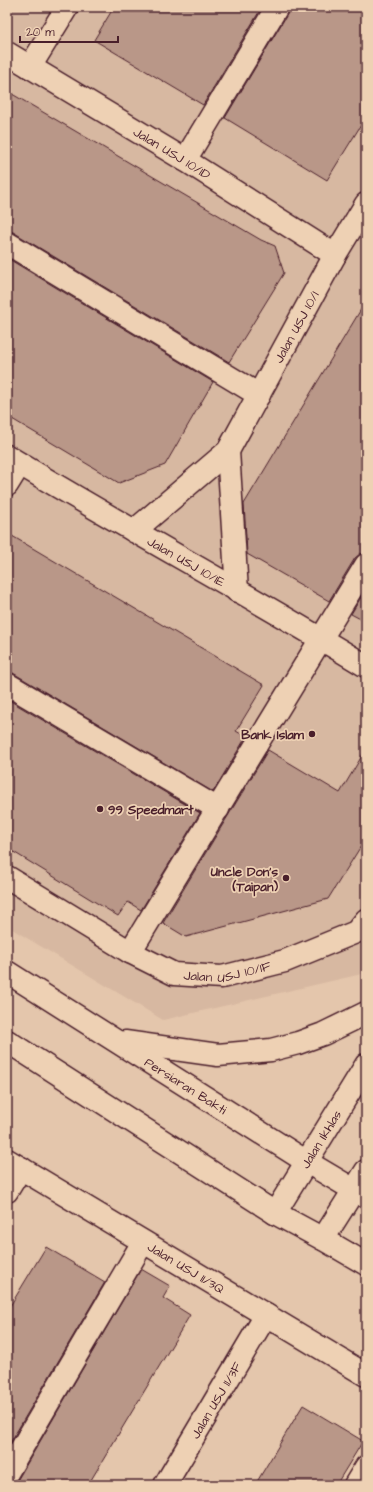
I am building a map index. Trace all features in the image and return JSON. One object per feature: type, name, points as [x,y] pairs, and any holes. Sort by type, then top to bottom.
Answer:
[{"type":"street","points":[[30,67],[66,7]]},
{"type":"street","points":[[184,160],[277,7]]},
{"type":"street","name":"Jalan USJ 10/1D","points":[[7,54],[184,160],[335,255]]},
{"type":"street","name":"Jalan USJ 10/1","points":[[134,531],[228,451],[335,255],[366,204]]},
{"type":"street","points":[[7,243],[259,395]]},
{"type":"street","points":[[228,451],[238,591]]},
{"type":"street","points":[[7,485],[13,460]]},
{"type":"street","name":"Jalan USJ 10/1E","points":[[13,460],[366,666]]},
{"type":"street","points":[[130,952],[366,565]]},
{"type":"street","points":[[7,684],[218,809]]},
{"type":"street","name":"Jalan USJ 10/1F","points":[[7,877],[130,952],[174,974],[222,977],[285,961],[356,932],[366,920]]},
{"type":"street","name":"Persiaran Bakti","points":[[7,972],[307,1162],[360,1193]]},
{"type":"street","points":[[118,1041],[218,1055],[271,1050],[298,1043],[323,1034],[366,1013]]},
{"type":"street","points":[[7,1041],[275,1213],[366,1264]]},
{"type":"street","name":"Jalan Ikhlas","points":[[275,1213],[366,1065]]},
{"type":"street","points":[[7,1191],[14,1164]]},
{"type":"street","name":"Jalan USJ 11/3Q","points":[[14,1164],[366,1375]]},
{"type":"street","points":[[323,1239],[360,1193],[366,1171]]},
{"type":"street","points":[[7,1473],[143,1242]]},
{"type":"street","name":"Jalan USJ 11/3F","points":[[165,1485],[266,1315]]},
{"type":"street","points":[[355,1485],[366,1466]]},
{"type":"shaded area","points":[[7,7],[366,7],[366,973],[163,1020],[7,926]]},
{"type":"building","points":[[114,7],[262,7],[203,105],[94,40]]},
{"type":"building","points":[[289,7],[366,7],[366,117],[327,180],[225,118],[288,13]]},
{"type":"building","points":[[7,91],[261,240],[275,246],[284,273],[229,362],[13,232],[7,231]]},
{"type":"building","points":[[7,258],[213,382],[165,465],[119,483],[7,416]]},
{"type":"building","points":[[366,301],[366,553],[360,554],[355,558],[329,601],[247,554],[244,504]]},
{"type":"building","points":[[7,533],[264,685],[236,731],[246,737],[213,792],[13,673],[7,672]]},
{"type":"building","points":[[366,589],[366,622],[351,614]]},
{"type":"building","points":[[7,699],[200,813],[141,910],[128,902],[118,916],[7,848]]},
{"type":"building","points":[[366,749],[366,838],[328,899],[186,937],[163,923],[268,750],[340,793]]},
{"type":"building","points":[[46,1247],[105,1282],[7,1448],[7,1311]]},
{"type":"building","points":[[141,1269],[170,1286],[163,1298],[190,1315],[88,1485],[9,1485],[13,1484],[18,1479]]},
{"type":"building","points":[[303,1405],[363,1441],[336,1485],[255,1485]]},
{"type":"place","name":"Bank Islam","points":[[312,734]]},
{"type":"place","name":"99 Speedmart","points":[[100,809]]},
{"type":"place","name":"Uncle Don's (Taipan)","points":[[286,878]]}]
